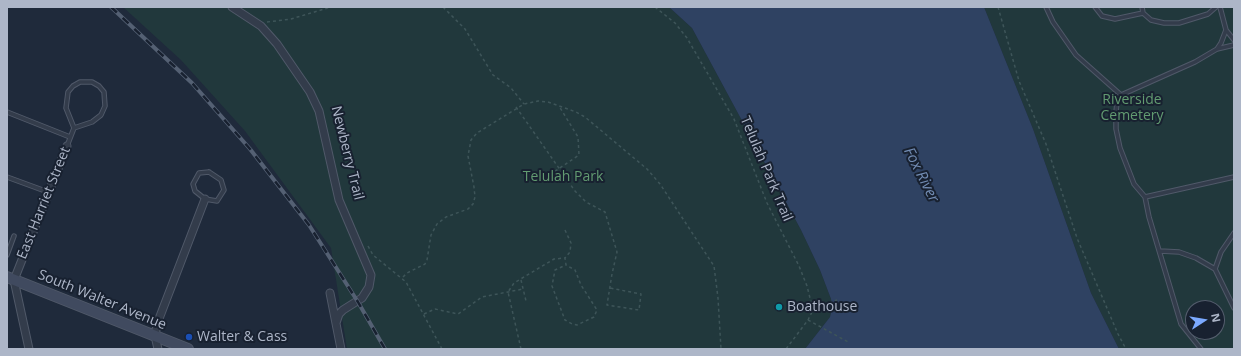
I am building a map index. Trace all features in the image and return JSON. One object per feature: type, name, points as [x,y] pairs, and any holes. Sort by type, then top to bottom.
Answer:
[{"type":"main road","name":"South Walter Avenue","points":[[11,278],[188,349]]},
{"type":"street","points":[[232,7],[261,26],[277,44],[310,92],[320,111],[339,200],[371,275],[369,287],[362,298],[343,310],[339,314],[336,323]]},
{"type":"street","name":"East Harriet Street","points":[[11,278],[67,146]]},
{"type":"street","points":[[158,349],[155,336],[157,324],[205,199]]},
{"type":"street","points":[[11,278],[28,349]]},
{"type":"street","points":[[330,293],[341,349]]},
{"type":"lane","points":[[1046,7],[1052,22],[1076,55],[1121,95]]},
{"type":"lane","points":[[1095,7],[1102,16],[1115,19],[1143,13]]},
{"type":"lane","points":[[1142,7],[1143,13],[1151,20],[1164,23],[1179,23],[1208,14],[1216,7]]},
{"type":"lane","points":[[1220,7],[1226,30],[1234,40]]},
{"type":"lane","points":[[1217,49],[1226,30]]},
{"type":"lane","points":[[1201,349],[1181,324],[1149,217],[1145,197],[1134,184],[1120,148],[1116,129],[1117,102],[1121,95],[1195,62],[1217,49],[1234,45]]},
{"type":"lane","points":[[80,82],[92,82],[104,92],[105,106],[101,115],[92,122],[74,128],[66,108],[68,92],[73,86],[80,82]]},
{"type":"lane","points":[[7,112],[70,137]]},
{"type":"lane","name":"East Harriet Street","points":[[67,146],[74,128]]},
{"type":"lane","points":[[199,172],[209,172],[221,180],[224,190],[217,201],[205,199],[195,191],[193,184],[199,172]]},
{"type":"lane","points":[[7,177],[48,192]]},
{"type":"lane","points":[[1145,197],[1234,177]]},
{"type":"lane","points":[[1215,269],[1221,252],[1234,233]]},
{"type":"lane","points":[[7,255],[14,236]]},
{"type":"lane","points":[[1160,251],[1179,252],[1196,258],[1215,269],[1234,308]]},
{"type":"path","points":[[267,22],[291,19],[331,7]]},
{"type":"path","points":[[443,7],[465,29],[493,75],[511,88],[524,104]]},
{"type":"path","name":"Telulah Park Trail","points":[[655,7],[675,23],[686,38],[734,119],[767,203],[799,266],[807,286],[813,310]]},
{"type":"path","points":[[998,7],[1020,81],[1046,144],[1077,238],[1118,334],[1126,349]]},
{"type":"path","points":[[262,17],[271,25]]},
{"type":"path","points":[[403,277],[407,273],[425,264],[431,235],[437,224],[446,217],[468,209],[473,204],[475,197],[468,156],[468,147],[477,133],[524,104],[538,101],[558,105],[585,117],[614,140],[647,169],[668,195],[714,266],[718,298],[721,349]]},
{"type":"path","points":[[545,178],[579,156],[578,137],[558,105]]},
{"type":"path","points":[[516,108],[581,197],[605,212],[617,252],[610,288],[607,305],[638,310],[641,294],[610,288]]},
{"type":"path","points":[[565,230],[571,241],[572,248],[565,258],[566,265]]},
{"type":"path","points":[[368,245],[373,255],[403,277],[442,349]]},
{"type":"path","points":[[521,349],[508,292],[514,283],[554,259],[565,258]]},
{"type":"path","points":[[566,265],[575,270],[581,285],[597,310],[594,317],[577,325],[565,320],[552,286],[555,270],[566,265]]},
{"type":"path","points":[[521,280],[526,301]]},
{"type":"path","points":[[424,314],[435,309],[450,314],[458,314],[482,297],[523,289]]},
{"type":"path","points":[[786,349],[808,320],[813,310],[818,306],[837,300]]},
{"type":"path","points":[[808,320],[850,343]]},
{"type":"green space","name":"Telulah Park","points":[[123,7],[669,7],[692,28],[801,230],[820,270],[831,299],[832,308],[830,317],[805,349],[347,349],[331,248],[245,131],[181,60]]},
{"type":"green space","name":"Riverside Cemetery","points":[[984,7],[1234,7],[1234,349],[1119,349],[1091,293],[1033,129]]},
{"type":"water","name":"Fox River","points":[[669,7],[984,7],[1033,129],[1091,293],[1119,349],[805,349],[830,317],[832,308],[831,299],[820,270],[801,230],[692,28]]},
{"type":"railway","points":[[111,7],[192,83],[250,149],[309,225],[358,302],[385,349]]},
{"type":"place","name":"Boathouse","points":[[779,307]]},
{"type":"place","name":"Walter & Cass","points":[[189,337]]}]
